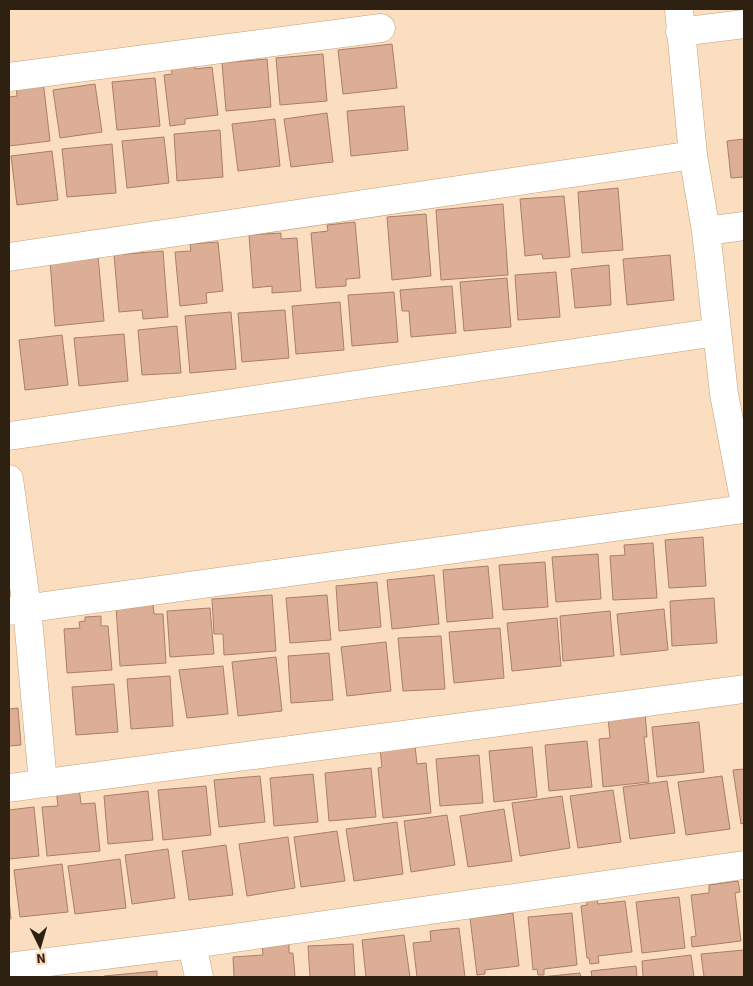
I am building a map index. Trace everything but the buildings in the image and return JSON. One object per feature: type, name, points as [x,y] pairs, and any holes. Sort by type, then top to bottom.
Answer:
[{"type":"street","points":[[744,24],[680,20],[693,155],[706,231],[718,332],[734,393],[744,500]]},
{"type":"street","points":[[9,77],[380,28]]},
{"type":"street","points":[[9,256],[693,155]]},
{"type":"street","points":[[706,231],[744,226]]},
{"type":"street","points":[[9,436],[718,332]]},
{"type":"street","points":[[9,478],[18,610],[43,783]]},
{"type":"street","points":[[18,610],[744,509]]},
{"type":"street","points":[[9,788],[744,690]]},
{"type":"street","points":[[9,967],[192,944],[744,865]]},
{"type":"street","points":[[192,944],[199,977]]}]
